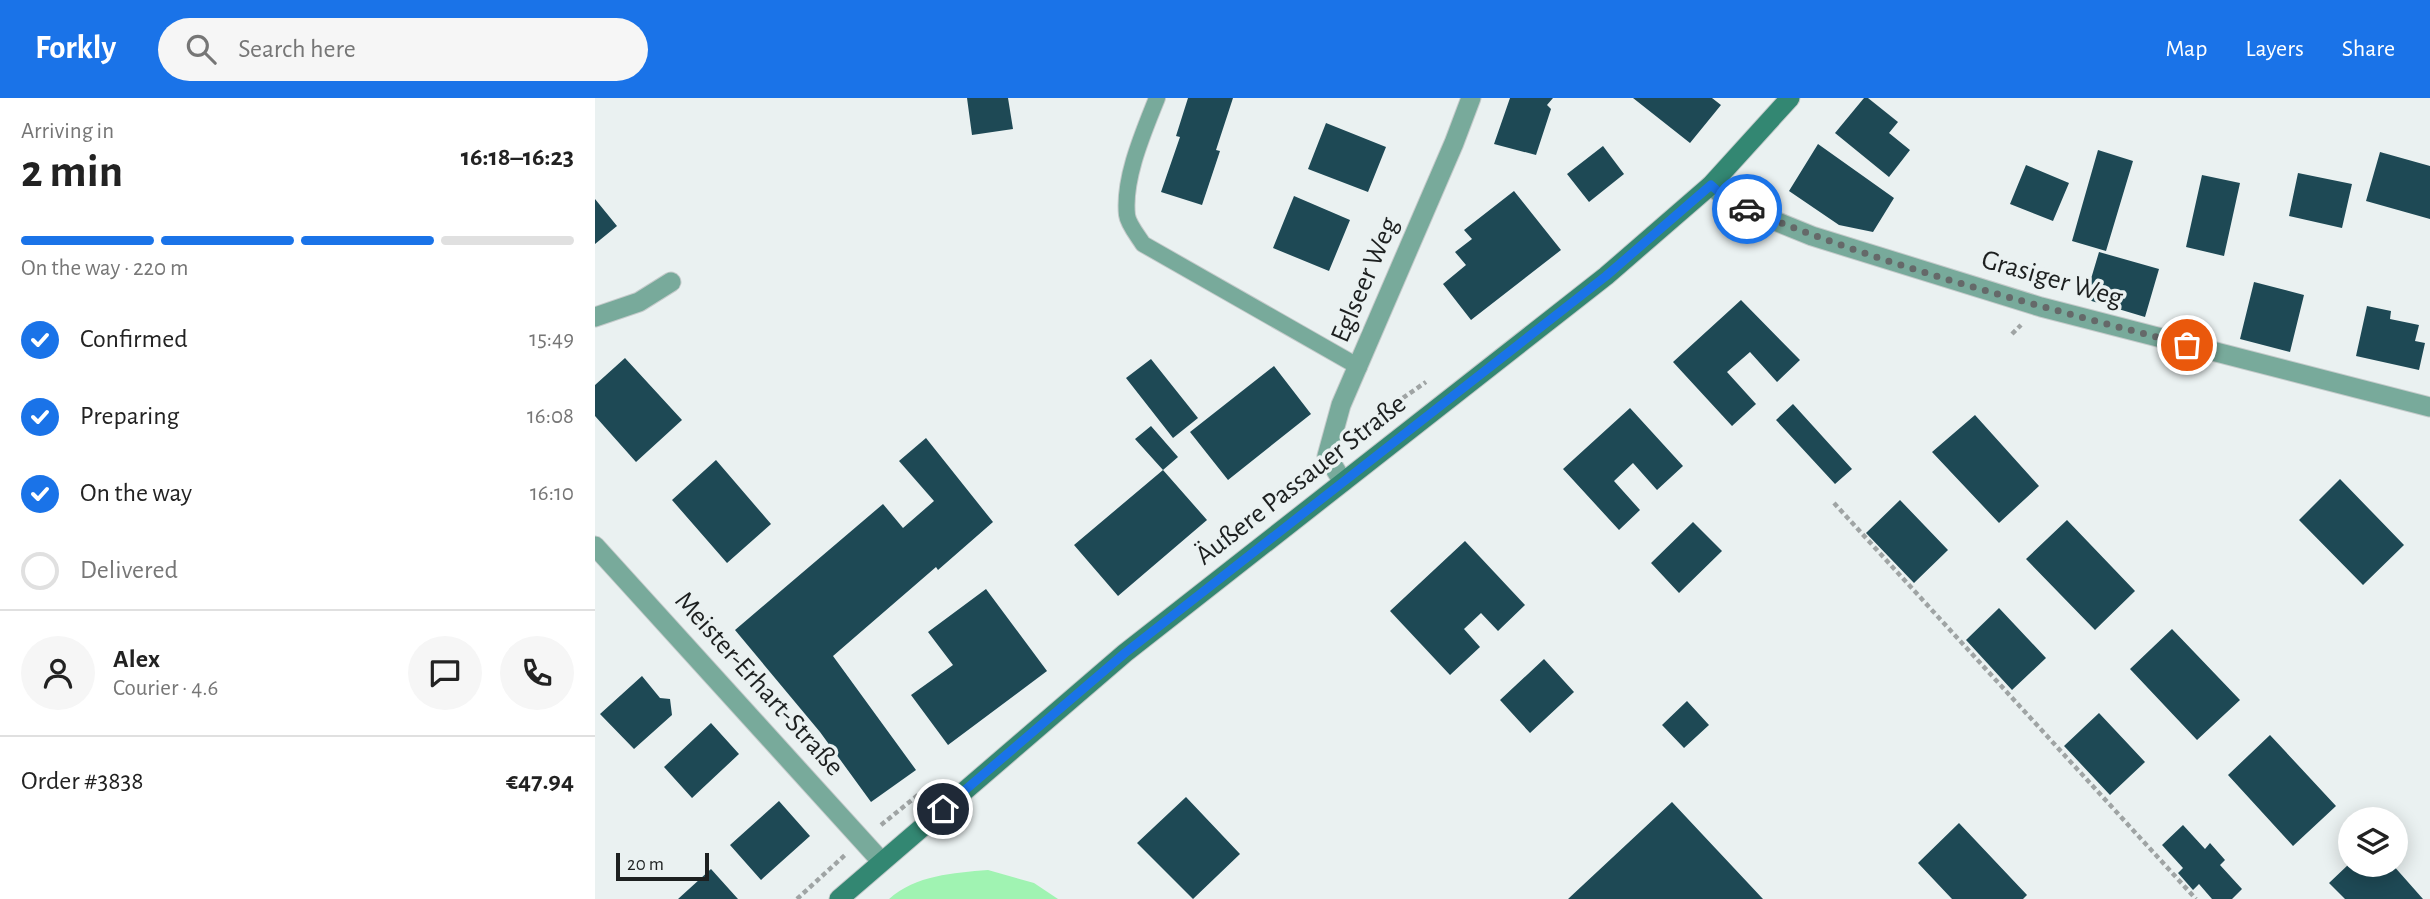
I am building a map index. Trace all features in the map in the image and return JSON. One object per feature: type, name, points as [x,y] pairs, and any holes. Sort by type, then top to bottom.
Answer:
[{"type":"main road","name":"Äußere Passauer Straße","points":[[839,899],[1125,653],[1606,276],[1711,185],[1790,98]]},
{"type":"street","name":"Eglseer Weg","points":[[1343,482],[1327,456],[1341,405],[1471,98]]},
{"type":"street","name":"Grasiger Weg","points":[[1711,185],[1731,203],[1825,240],[2041,307],[2430,407]]},
{"type":"street","points":[[595,317],[639,302],[671,282]]},
{"type":"street","name":"Meister-Erhart-Straße","points":[[595,546],[881,861]]},
{"type":"lane","points":[[1157,98],[1140,141],[1129,186],[1127,217],[1143,244],[1359,367]]},
{"type":"path","points":[[1834,503],[2196,899]]},
{"type":"green space","points":[[988,870],[1034,883],[1058,899],[889,899],[923,880],[948,874]]},
{"type":"building","points":[[967,98],[1008,98],[1013,129],[972,135]]},
{"type":"building","points":[[1188,98],[1233,98],[1216,150],[1220,151],[1202,205],[1161,192],[1180,137],[1176,136]]},
{"type":"building","points":[[1510,98],[1553,98],[1547,105],[1551,109],[1536,155],[1494,144]]},
{"type":"building","points":[[1633,98],[1712,98],[1721,105],[1690,143]]},
{"type":"building","points":[[1864,98],[1868,98],[1898,122],[1889,133],[1910,150],[1889,177],[1835,133]]},
{"type":"building","points":[[1326,123],[1386,147],[1368,192],[1308,169]]},
{"type":"building","points":[[1818,144],[1894,198],[1873,232],[1839,225],[1789,191]]},
{"type":"building","points":[[1603,146],[1624,174],[1589,202],[1567,174]]},
{"type":"building","points":[[2098,150],[2133,161],[2106,251],[2072,241]]},
{"type":"building","points":[[2380,152],[2430,166],[2430,219],[2366,201]]},
{"type":"building","points":[[2026,165],[2069,183],[2053,221],[2010,204]]},
{"type":"building","points":[[2298,173],[2352,184],[2342,228],[2289,216]]},
{"type":"building","points":[[2202,175],[2240,183],[2224,256],[2186,247]]},
{"type":"building","points":[[1514,191],[1561,250],[1471,320],[1443,284],[1466,265],[1455,252],[1472,239],[1464,230]]},
{"type":"building","points":[[1294,196],[1350,220],[1329,271],[1273,248]]},
{"type":"building","points":[[595,199],[617,226],[595,244]]},
{"type":"building","points":[[2099,252],[2159,269],[2145,317],[2085,299]]},
{"type":"building","points":[[2254,282],[2304,295],[2290,352],[2240,339]]},
{"type":"building","points":[[1741,300],[1800,360],[1777,382],[1750,352],[1727,372],[1756,404],[1732,426],[1673,362]]},
{"type":"building","points":[[2367,306],[2391,311],[2390,319],[2419,325],[2415,341],[2425,343],[2419,370],[2356,356]]},
{"type":"building","points":[[625,358],[682,420],[636,462],[595,416],[595,385]]},
{"type":"building","points":[[1151,359],[1198,418],[1173,438],[1126,378]]},
{"type":"building","points":[[1274,366],[1311,414],[1228,480],[1190,432]]},
{"type":"building","points":[[1793,404],[1852,469],[1835,484],[1776,420]]},
{"type":"building","points":[[1630,408],[1683,466],[1657,490],[1633,463],[1614,481],[1640,510],[1619,530],[1563,469]]},
{"type":"building","points":[[1975,415],[2039,486],[1999,523],[1932,452]]},
{"type":"building","points":[[1151,426],[1178,457],[1163,470],[1135,439]]},
{"type":"building","points":[[926,438],[993,522],[833,656],[916,770],[871,802],[820,732],[735,630],[883,504],[903,528],[934,501],[899,461]]},
{"type":"building","points":[[716,460],[771,524],[727,563],[672,500]]},
{"type":"building","points":[[1163,470],[1207,520],[1118,596],[1074,545]]},
{"type":"building","points":[[2340,479],[2404,545],[2363,585],[2299,520]]},
{"type":"building","points":[[1900,500],[1948,550],[1914,583],[1866,533]]},
{"type":"building","points":[[2067,520],[2135,591],[2095,630],[2026,559]]},
{"type":"building","points":[[1693,522],[1722,551],[1679,593],[1651,563]]},
{"type":"building","points":[[1465,541],[1525,605],[1498,631],[1481,613],[1464,629],[1480,647],[1450,675],[1390,611]]},
{"type":"building","points":[[986,589],[1047,671],[948,745],[911,695],[953,665],[928,632]]},
{"type":"building","points":[[1999,608],[2046,658],[2012,690],[1966,640]]},
{"type":"building","points":[[2172,629],[2240,700],[2197,740],[2130,669]]},
{"type":"building","points":[[1544,659],[1574,692],[1530,733],[1500,700]]},
{"type":"building","points":[[642,676],[660,698],[670,699],[672,715],[634,749],[600,714]]},
{"type":"building","points":[[1687,701],[1709,725],[1684,748],[1662,725]]},
{"type":"building","points":[[2099,713],[2145,762],[2110,795],[2064,746]]},
{"type":"building","points":[[711,723],[739,754],[692,798],[664,767]]},
{"type":"building","points":[[2270,735],[2336,806],[2293,846],[2228,775]]},
{"type":"building","points":[[1186,797],[1240,854],[1193,899],[1137,843]]},
{"type":"building","points":[[779,801],[810,836],[761,880],[730,845]]},
{"type":"building","points":[[1672,802],[1763,899],[1568,899]]},
{"type":"building","points":[[1959,823],[2027,895],[2023,899],[1952,899],[1918,863]]},
{"type":"building","points":[[2183,825],[2205,849],[2210,843],[2225,860],[2220,865],[2242,889],[2232,899],[2212,899],[2199,884],[2193,890],[2178,873],[2183,868],[2162,845]]},
{"type":"building","points":[[711,869],[738,899],[678,899]]},
{"type":"building","points":[[2338,874],[2338,877],[2404,877],[2423,899],[2345,899],[2329,883]]},
{"type":"way so far","points":[[1747,209],[1812,236],[2041,307],[2187,345]]},
{"type":"route","points":[[943,809],[1125,653],[1606,276],[1711,185],[1731,203],[1747,209]]}]
